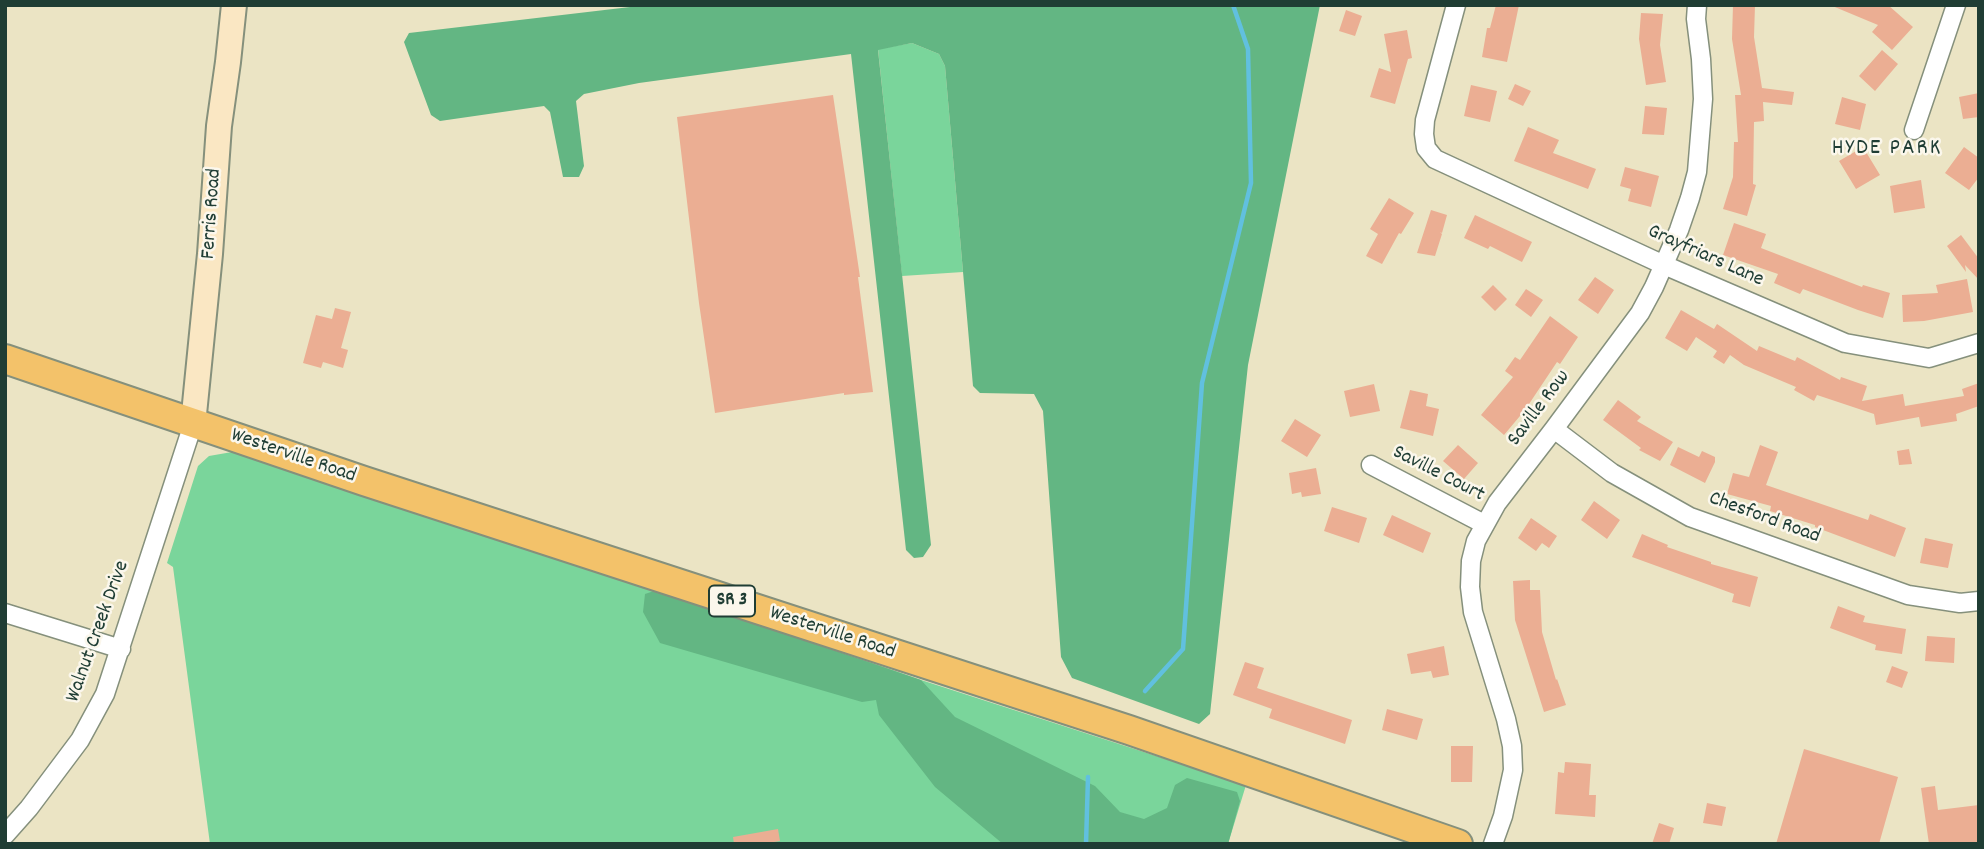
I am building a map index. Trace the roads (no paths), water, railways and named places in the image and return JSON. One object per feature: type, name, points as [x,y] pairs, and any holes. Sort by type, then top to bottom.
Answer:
[{"type":"main road","name":"Ferris Road","points":[[193,424],[210,254],[219,126],[234,5]]},
{"type":"main road","name":"Westerville Road","points":[[5,359],[364,481],[1129,730],[1458,844]]},
{"type":"street","name":"Grayfriars Lane","points":[[1456,5],[1425,120],[1426,148],[1435,159],[1664,265],[1845,343],[1929,358],[1979,343]]},
{"type":"street","name":"Saville Row","points":[[1493,844],[1503,816],[1513,770],[1512,746],[1473,612],[1471,561],[1476,541],[1497,503],[1640,313],[1679,230],[1697,172],[1703,99],[1697,5]]},
{"type":"street","points":[[1914,130],[1956,5]]},
{"type":"street","name":"Walnut Creek Drive","points":[[6,832],[29,808],[79,740],[105,694],[193,424]]},
{"type":"street","name":"Chesford Road","points":[[1554,429],[1612,473],[1690,517],[1908,595],[1960,603],[1979,601]]},
{"type":"street","name":"Saville Court","points":[[1371,466],[1484,524]]},
{"type":"street","points":[[5,613],[121,649]]},
{"type":"waterway","points":[[1145,691],[1183,649],[1202,383],[1251,183],[1248,49],[1233,5]]},
{"type":"waterway","points":[[1086,844],[1088,777]]},
{"type":"district","name":"HYDE PARK","points":[[1887,150]]}]
